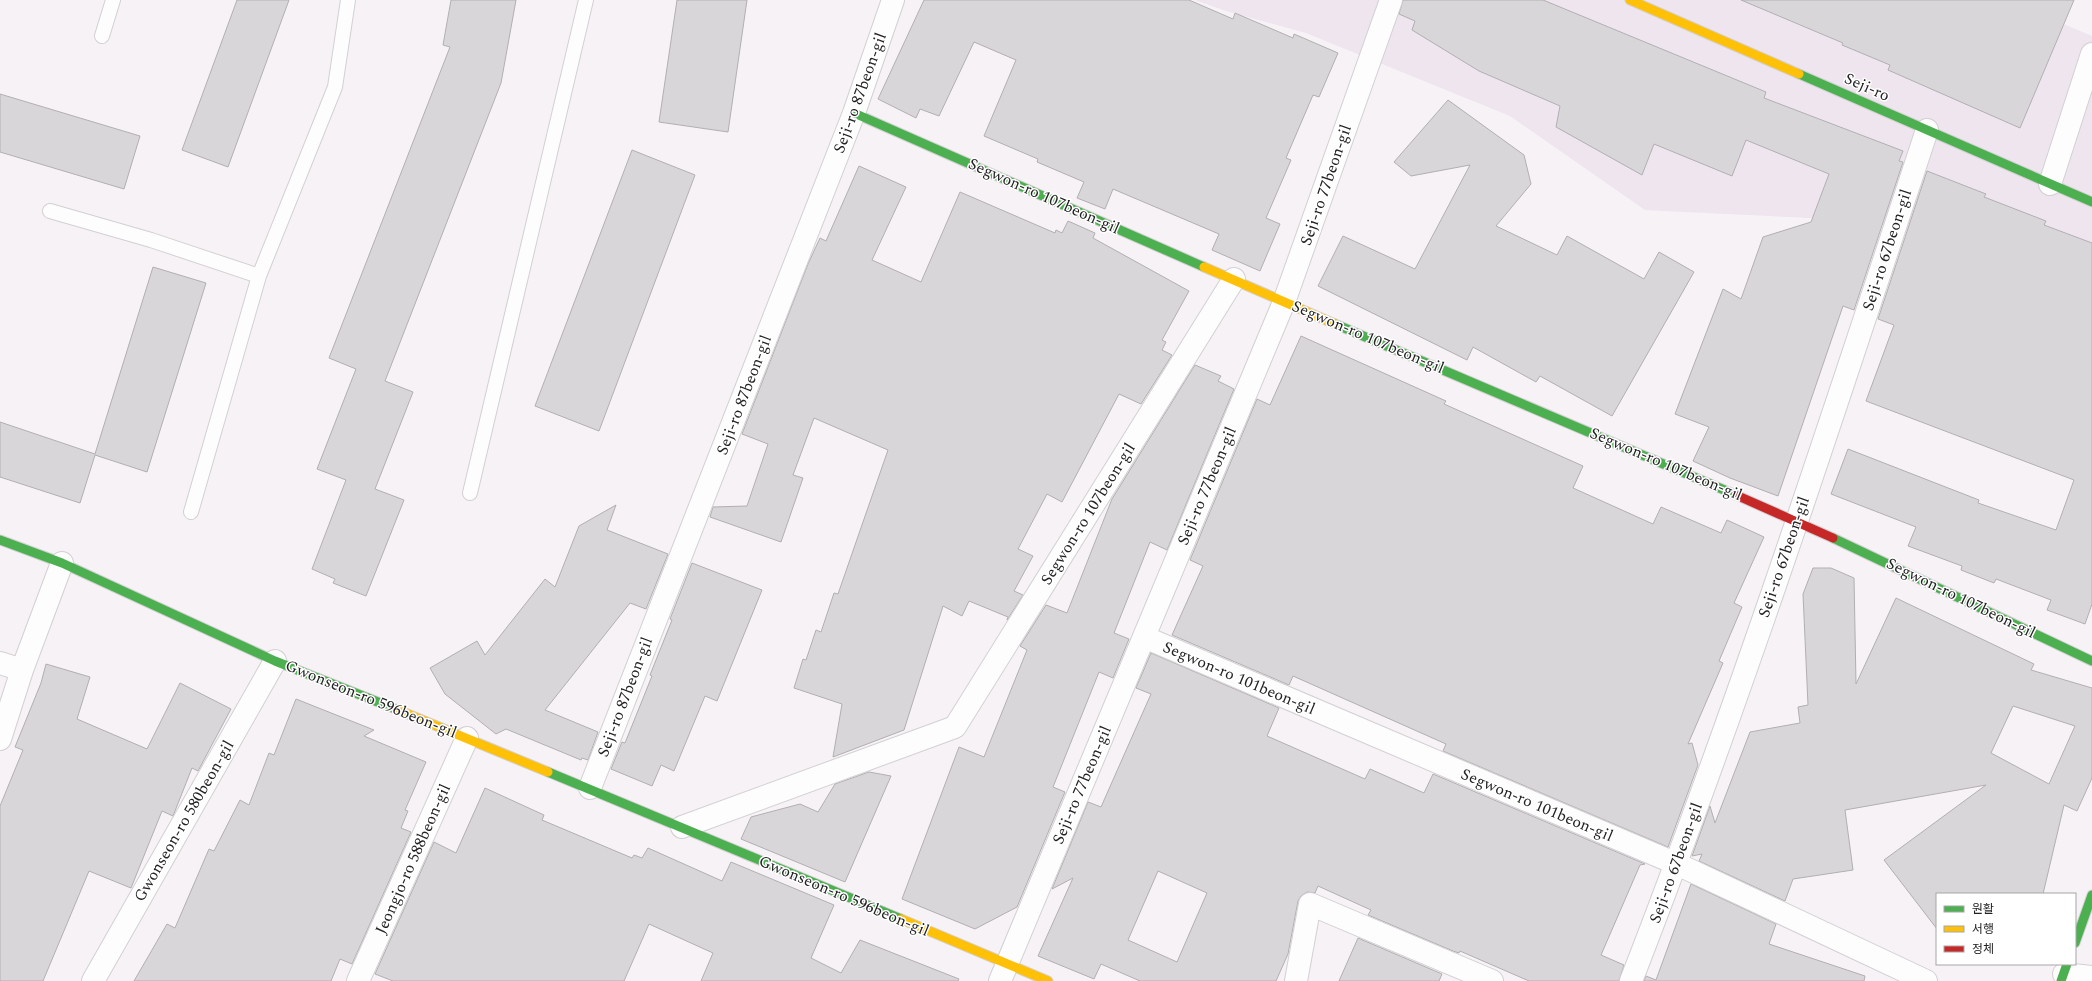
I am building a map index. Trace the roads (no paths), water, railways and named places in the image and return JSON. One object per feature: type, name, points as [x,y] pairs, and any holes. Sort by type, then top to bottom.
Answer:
[{"type":"street","name":"Seji-ro 87beon-gil","points":[[590,788],[854,113],[893,0]]},
{"type":"street","name":"Seji-ro 77beon-gil","points":[[1003,973],[1284,302],[1391,0]]},
{"type":"street","name":"Seji-ro","points":[[1630,0],[2092,202]]},
{"type":"street","points":[[2050,184],[2092,54]]},
{"type":"street","name":"Segwon-ro 107beon-gil","points":[[854,113],[1284,302],[1798,521],[2092,661]]},
{"type":"street","name":"Seji-ro 67beon-gil","points":[[1631,981],[1676,864],[1798,521],[1927,130]]},
{"type":"street","name":"Segwon-ro 107beon-gil","points":[[682,827],[955,728],[1234,279]]},
{"type":"street","name":"Gwonseon-ro 596beon-gil","points":[[0,540],[62,563],[275,661],[590,788],[682,827],[1003,973],[1048,981]]},
{"type":"street","points":[[0,739],[22,670],[62,563]]},
{"type":"street","name":"Segwon-ro 101beon-gil","points":[[1144,637],[1676,864],[1926,981]]},
{"type":"street","name":"Gwonseon-ro 580beon-gil","points":[[93,981],[275,661]]},
{"type":"street","points":[[0,663],[22,670]]},
{"type":"street","name":"Jeongjo-ro 588beon-gil","points":[[358,981],[467,738]]},
{"type":"street","points":[[2076,939],[2092,895]]},
{"type":"street","points":[[1296,981],[1310,904],[1492,981]]},
{"type":"street","points":[[2064,973],[2092,977]]},
{"type":"lane","points":[[102,36],[114,0]]},
{"type":"lane","points":[[190,512],[259,276],[334,87],[348,0]]},
{"type":"lane","points":[[470,493],[586,0]]},
{"type":"lane","points":[[50,211],[151,240],[259,276]]}]
